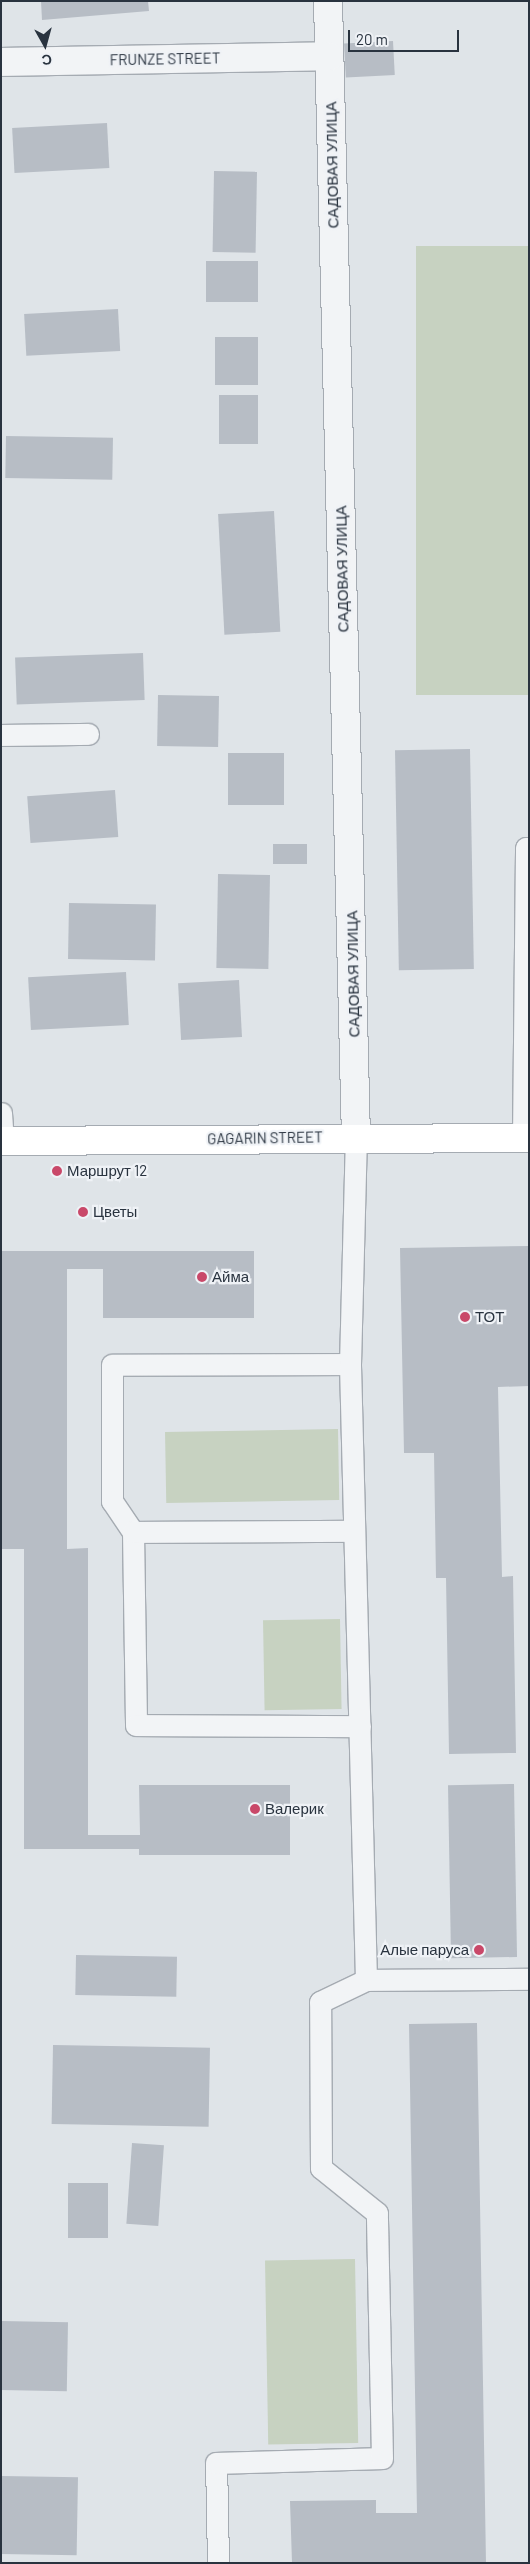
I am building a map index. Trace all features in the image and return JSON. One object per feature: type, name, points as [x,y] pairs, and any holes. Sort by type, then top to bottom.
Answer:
[{"type":"street","name":"САДОВАЯ УЛИЦА","points":[[328,1],[356,1138]]},
{"type":"street","name":"FRUNZE STREET","points":[[1,62],[329,56]]},
{"type":"street","name":"GAGARIN STREET","points":[[2,1141],[526,1138]]},
{"type":"lane","points":[[1,735],[88,734]]},
{"type":"lane","points":[[526,1138],[526,848],[529,848]]},
{"type":"lane","points":[[1,1113],[2,1141]]},
{"type":"lane","points":[[356,1138],[350,1364],[366,1980]]},
{"type":"lane","points":[[350,1364],[112,1365],[112,1501],[133,1532],[136,1725],[360,1726]]},
{"type":"lane","points":[[133,1532],[354,1531]]},
{"type":"lane","points":[[218,2563],[216,2463],[382,2458],[377,2213],[320,2168],[320,2002],[366,1980],[529,1979]]},
{"type":"green space","points":[[416,246],[529,246],[529,695],[416,695]]},
{"type":"green space","points":[[338,1429],[339,1500],[166,1503],[165,1432]]},
{"type":"green space","points":[[340,1619],[342,1709],[265,1710],[263,1620]]},
{"type":"green space","points":[[355,2259],[358,2443],[268,2445],[265,2261]]},
{"type":"building","points":[[41,1],[148,1],[149,11],[42,20]]},
{"type":"building","points":[[393,41],[395,75],[346,78],[344,44]]},
{"type":"building","points":[[107,123],[109,168],[14,173],[12,128]]},
{"type":"building","points":[[214,171],[257,172],[256,253],[213,252]]},
{"type":"building","points":[[206,261],[258,261],[258,302],[206,302]]},
{"type":"building","points":[[118,309],[120,351],[26,356],[24,314]]},
{"type":"building","points":[[215,337],[258,337],[258,385],[215,385]]},
{"type":"building","points":[[219,395],[258,395],[258,444],[219,444]]},
{"type":"building","points":[[6,436],[113,438],[112,480],[5,478]]},
{"type":"building","points":[[274,511],[280,632],[224,635],[218,514]]},
{"type":"building","points":[[143,653],[145,700],[17,704],[15,657]]},
{"type":"building","points":[[158,695],[219,696],[218,747],[157,746]]},
{"type":"building","points":[[470,749],[474,969],[399,970],[395,750]]},
{"type":"building","points":[[228,753],[284,753],[284,805],[228,805]]},
{"type":"building","points":[[115,790],[118,837],[30,843],[27,796]]},
{"type":"building","points":[[273,844],[307,844],[307,864],[273,864]]},
{"type":"building","points":[[218,874],[270,875],[268,969],[216,968]]},
{"type":"building","points":[[69,903],[156,905],[155,961],[68,959]]},
{"type":"building","points":[[126,972],[129,1025],[31,1030],[28,977]]},
{"type":"building","points":[[239,980],[242,1037],[181,1040],[178,983]]},
{"type":"building","points":[[529,1246],[529,1386],[498,1387],[502,1577],[513,1576],[516,1753],[449,1754],[446,1578],[436,1578],[434,1453],[404,1453],[400,1248]]},
{"type":"building","points":[[1,1251],[254,1251],[254,1318],[103,1318],[103,1269],[67,1269],[67,1549],[88,1548],[88,1835],[140,1835],[139,1785],[290,1785],[290,1855],[139,1855],[139,1849],[24,1849],[24,1549],[1,1549]]},
{"type":"building","points":[[514,1784],[517,1957],[451,1958],[448,1785]]},
{"type":"building","points":[[76,1955],[177,1957],[176,1997],[75,1995]]},
{"type":"building","points":[[477,2023],[486,2563],[292,2563],[290,2501],[376,2500],[376,2513],[417,2513],[409,2024]]},
{"type":"building","points":[[53,2045],[210,2048],[209,2127],[52,2124]]},
{"type":"building","points":[[132,2143],[164,2145],[158,2226],[126,2224]]},
{"type":"building","points":[[68,2183],[108,2183],[108,2238],[68,2238]]},
{"type":"building","points":[[1,2321],[68,2322],[67,2391],[1,2390]]},
{"type":"building","points":[[2,2476],[78,2477],[77,2555],[1,2554]]},
{"type":"place","name":"Маршрут 12","points":[[57,1171]]},
{"type":"place","name":"Цветы","points":[[83,1212]]},
{"type":"place","name":"Айма","points":[[202,1277]]},
{"type":"place","name":"ТОТ","points":[[465,1317]]},
{"type":"place","name":"Валерик","points":[[255,1809]]},
{"type":"place","name":"Алые паруса","points":[[479,1950]]}]
